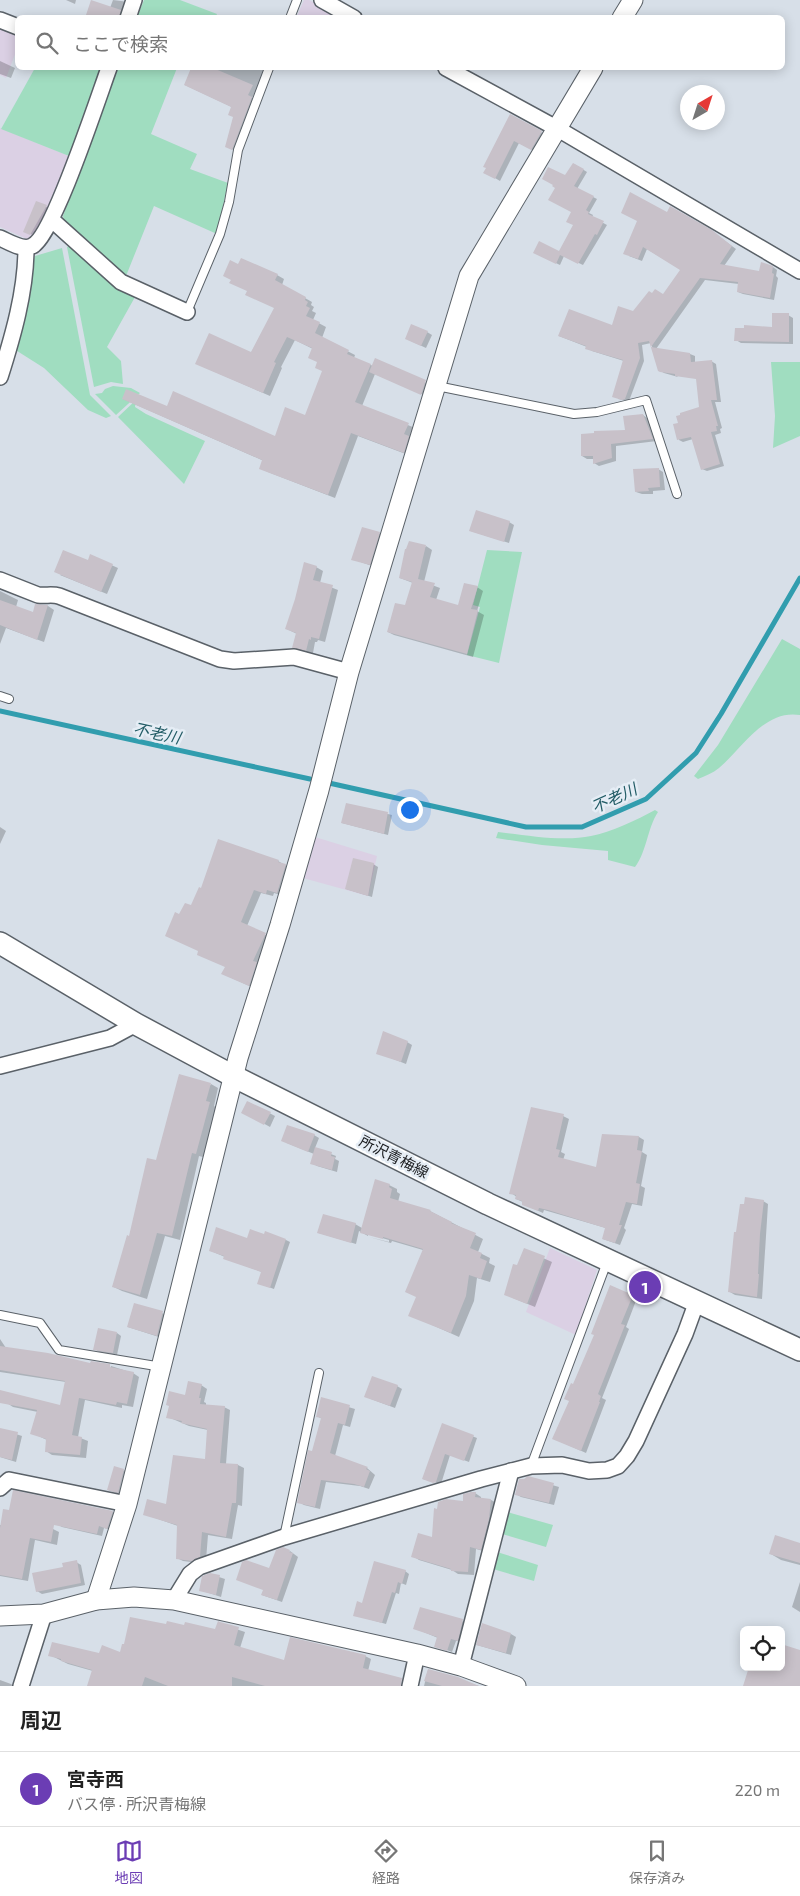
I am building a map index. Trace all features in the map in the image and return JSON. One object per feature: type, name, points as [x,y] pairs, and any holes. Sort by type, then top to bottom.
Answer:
[{"type":"main road","name":"所沢青梅線","points":[[0,942],[136,1024],[233,1076],[488,1204],[800,1350]]},
{"type":"street","points":[[129,15],[134,0]]},
{"type":"street","points":[[322,0],[349,15]]},
{"type":"street","points":[[624,15],[632,0]]},
{"type":"street","points":[[0,20],[15,26]]},
{"type":"street","points":[[0,238],[26,248],[34,246],[44,235],[52,220],[108,70]]},
{"type":"street","points":[[450,70],[558,129],[800,271]]},
{"type":"street","points":[[96,1600],[127,1504],[233,1076],[280,925],[319,790],[349,672],[469,276],[592,70]]},
{"type":"street","points":[[52,220],[121,282],[187,312]]},
{"type":"street","points":[[0,377],[10,346],[26,268],[26,248]]},
{"type":"street","points":[[0,580],[38,595],[51,594],[59,596],[220,659],[234,661],[294,658],[349,672]]},
{"type":"street","points":[[0,1066],[110,1038],[136,1024]]},
{"type":"street","points":[[174,1600],[190,1574],[199,1567],[284,1537],[531,1466],[562,1465],[588,1471],[607,1470],[618,1466],[636,1441],[685,1334],[697,1301]]},
{"type":"street","points":[[461,1666],[511,1471]]},
{"type":"street","points":[[0,1488],[9,1480],[127,1504]]},
{"type":"street","points":[[0,1616],[44,1614],[96,1600],[134,1597],[174,1600],[417,1654],[461,1666],[516,1686]]},
{"type":"street","points":[[21,1686],[44,1614]]},
{"type":"street","points":[[410,1686],[417,1654]]},
{"type":"lane","points":[[291,15],[297,0]]},
{"type":"lane","points":[[187,312],[220,234],[229,202],[238,150],[268,70]]},
{"type":"lane","points":[[435,385],[574,414],[597,412],[646,400],[678,494]]},
{"type":"lane","points":[[0,696],[9,699]]},
{"type":"lane","points":[[531,1466],[608,1260]]},
{"type":"lane","points":[[0,1315],[40,1323],[59,1350],[162,1367]]},
{"type":"lane","points":[[284,1537],[319,1372]]},
{"type":"shaded area","points":[[304,0],[309,0],[338,15],[297,15]]},
{"type":"shaded area","points":[[0,28],[15,34],[15,54],[6,78],[0,75]]},
{"type":"shaded area","points":[[0,128],[69,156],[36,237],[29,240],[0,227]]},
{"type":"shaded area","points":[[315,837],[377,856],[368,896],[303,878]]},
{"type":"shaded area","points":[[550,1248],[597,1270],[576,1335],[526,1312]]},
{"type":"green space","points":[[144,0],[180,0],[217,14],[216,15],[138,15]]},
{"type":"green space","points":[[34,70],[99,70],[101,75],[69,156],[1,129]]},
{"type":"green space","points":[[117,70],[176,70],[151,134],[197,154],[190,169],[228,183],[217,234],[154,206],[126,276],[67,226],[63,216]]},
{"type":"green space","points":[[69,246],[115,288],[135,297],[107,347],[121,361],[123,384],[111,382],[94,387],[67,247]]},
{"type":"green space","points":[[62,248],[90,395],[111,416],[106,418],[88,410],[44,368],[14,349],[35,256]]},
{"type":"green space","points":[[771,362],[800,362],[800,436],[773,448],[775,416]]},
{"type":"green space","points":[[113,386],[131,388],[140,393],[116,415],[95,394],[102,393],[105,389]]},
{"type":"green space","points":[[136,400],[135,407],[146,414],[205,441],[184,484],[118,417]]},
{"type":"green space","points":[[487,550],[522,552],[499,663],[467,655],[480,607],[473,605]]},
{"type":"green space","points":[[782,639],[800,649],[800,715],[787,715],[775,718],[765,724],[719,768],[698,779],[694,776],[718,745]]},
{"type":"green space","points":[[655,810],[658,812],[635,867],[608,860],[608,851],[542,845],[496,838],[498,832],[557,838],[580,838],[607,832]]},
{"type":"green space","points":[[507,1512],[553,1525],[546,1547],[502,1534]]},
{"type":"green space","points":[[497,1552],[538,1565],[534,1581],[493,1569]]},
{"type":"building","points":[[91,0],[121,10],[120,15],[86,15]]},
{"type":"building","points":[[190,70],[218,70],[253,85],[248,95],[252,97],[232,150],[225,147],[233,117],[228,115],[231,107],[184,85]]},
{"type":"building","points":[[510,114],[542,131],[531,150],[514,141],[495,179],[483,173],[486,168],[483,167]]},
{"type":"building","points":[[573,163],[584,169],[574,186],[594,196],[586,210],[589,212],[588,214],[604,221],[578,264],[560,255],[556,264],[533,253],[539,241],[559,251],[573,225],[566,222],[571,212],[548,200],[555,188],[542,179],[548,167],[565,175]]},
{"type":"building","points":[[630,192],[667,212],[670,206],[712,230],[732,246],[720,264],[759,271],[761,262],[773,266],[772,273],[774,274],[770,298],[737,292],[738,282],[700,278],[651,347],[690,353],[691,362],[712,360],[717,400],[711,400],[718,426],[716,426],[717,431],[711,432],[720,464],[701,470],[691,437],[677,440],[673,424],[678,423],[676,416],[680,415],[680,413],[699,407],[696,379],[658,371],[649,341],[638,343],[640,358],[625,399],[612,397],[623,360],[585,349],[586,346],[558,336],[569,309],[612,325],[618,306],[633,311],[649,291],[652,293],[655,289],[663,294],[680,270],[643,247],[638,259],[623,254],[637,221],[621,213]]},
{"type":"building","points":[[36,201],[47,205],[30,235],[23,232]]},
{"type":"building","points":[[241,258],[278,274],[275,280],[306,297],[305,300],[308,302],[306,306],[310,308],[306,316],[320,322],[315,333],[349,350],[347,354],[371,364],[355,402],[409,423],[404,434],[409,436],[404,453],[351,433],[328,495],[259,469],[262,460],[122,399],[126,389],[167,406],[173,391],[275,436],[285,407],[305,415],[322,371],[315,368],[317,362],[308,358],[312,348],[287,337],[274,362],[276,363],[263,393],[195,364],[209,333],[251,352],[274,308],[245,295],[247,291],[229,283],[231,280],[223,276],[230,260],[238,264]]},
{"type":"building","points":[[772,313],[789,313],[789,342],[734,341],[735,328],[744,328],[744,325],[772,327]]},
{"type":"building","points":[[411,324],[428,331],[421,346],[405,339]]},
{"type":"building","points":[[375,358],[426,380],[421,395],[369,372]]},
{"type":"building","points":[[643,414],[653,439],[611,444],[612,458],[593,464],[593,456],[581,456],[581,434],[594,433],[594,431],[625,430],[623,416]]},
{"type":"building","points":[[659,468],[660,487],[648,488],[649,491],[635,492],[633,469]]},
{"type":"building","points":[[476,510],[510,521],[504,542],[469,531]]},
{"type":"building","points":[[362,527],[380,532],[370,565],[351,560]]},
{"type":"building","points":[[409,541],[426,545],[418,579],[435,583],[430,597],[458,605],[464,583],[478,586],[471,609],[478,610],[467,654],[387,632],[395,603],[405,605],[412,582],[399,578],[405,549]]},
{"type":"building","points":[[63,550],[88,560],[90,554],[113,564],[101,592],[54,572]]},
{"type":"building","points":[[304,562],[317,566],[313,580],[333,585],[319,639],[311,637],[306,651],[292,648],[296,633],[285,629]]},
{"type":"building","points":[[0,600],[33,612],[35,604],[48,605],[37,640],[0,625]]},
{"type":"building","points":[[346,803],[388,812],[384,834],[341,823]]},
{"type":"building","points":[[218,839],[286,864],[277,893],[267,890],[266,894],[254,890],[241,922],[266,933],[253,961],[257,962],[249,986],[221,974],[225,967],[197,955],[198,951],[165,936],[175,912],[179,914],[185,903],[191,905],[199,887],[201,888]]},
{"type":"building","points":[[353,858],[374,863],[368,896],[345,889]]},
{"type":"building","points":[[383,1031],[408,1041],[401,1062],[376,1054]]},
{"type":"building","points":[[179,1074],[211,1083],[206,1101],[210,1102],[196,1154],[192,1153],[172,1236],[157,1233],[140,1295],[112,1287],[127,1235],[129,1236],[147,1158],[156,1160]]},
{"type":"building","points":[[247,1101],[271,1112],[264,1125],[241,1113]]},
{"type":"building","points":[[531,1107],[564,1114],[556,1149],[560,1150],[558,1157],[596,1167],[602,1134],[639,1136],[637,1150],[642,1151],[636,1183],[640,1184],[637,1204],[626,1202],[619,1225],[622,1225],[615,1243],[602,1239],[605,1228],[548,1210],[539,1208],[538,1211],[522,1205],[522,1201],[515,1199],[516,1195],[509,1194]]},
{"type":"building","points":[[287,1125],[315,1134],[308,1152],[281,1141]]},
{"type":"building","points":[[315,1147],[332,1152],[331,1156],[335,1157],[332,1170],[310,1164]]},
{"type":"building","points":[[375,1179],[390,1184],[389,1187],[392,1189],[390,1198],[431,1210],[451,1223],[476,1233],[470,1248],[482,1253],[480,1258],[487,1261],[481,1279],[469,1275],[466,1296],[451,1333],[408,1316],[416,1297],[405,1292],[423,1249],[383,1237],[383,1239],[360,1233]]},
{"type":"building","points":[[745,1197],[764,1200],[760,1234],[757,1297],[728,1292],[734,1232],[736,1232],[740,1204],[744,1204]]},
{"type":"building","points":[[323,1214],[356,1223],[351,1243],[317,1233]]},
{"type":"building","points":[[216,1227],[247,1238],[250,1229],[264,1234],[265,1231],[286,1239],[270,1288],[257,1284],[261,1272],[223,1259],[224,1256],[209,1251]]},
{"type":"building","points":[[524,1248],[545,1256],[527,1304],[504,1295],[513,1264],[517,1265]]},
{"type":"building","points":[[610,1285],[633,1295],[621,1324],[625,1325],[598,1394],[601,1396],[600,1402],[581,1451],[552,1439],[569,1401],[564,1399],[571,1383],[573,1384],[594,1335],[591,1334]]},
{"type":"building","points":[[134,1303],[163,1311],[157,1336],[127,1327]]},
{"type":"building","points":[[98,1328],[117,1332],[113,1353],[93,1350]]},
{"type":"building","points":[[0,1346],[48,1353],[90,1363],[91,1361],[110,1364],[110,1367],[134,1372],[127,1404],[117,1402],[116,1405],[79,1398],[72,1435],[82,1437],[80,1455],[45,1452],[46,1439],[30,1434],[37,1410],[0,1403],[0,1390],[60,1405],[65,1381],[0,1370]]},
{"type":"building","points":[[372,1376],[398,1385],[390,1406],[364,1397]]},
{"type":"building","points":[[188,1381],[202,1384],[199,1398],[201,1398],[200,1404],[225,1406],[220,1463],[238,1464],[236,1503],[232,1503],[226,1537],[202,1532],[200,1557],[192,1561],[176,1559],[177,1525],[143,1515],[147,1499],[166,1504],[173,1455],[205,1459],[207,1429],[166,1418],[169,1406],[166,1405],[169,1391],[185,1395]]},
{"type":"building","points":[[321,1397],[350,1405],[345,1425],[338,1423],[330,1453],[368,1467],[366,1469],[370,1471],[364,1487],[321,1480],[315,1507],[297,1503],[308,1450],[312,1451],[321,1418],[316,1417]]},
{"type":"building","points":[[442,1423],[474,1435],[464,1461],[445,1454],[436,1482],[433,1483],[422,1479]]},
{"type":"building","points":[[0,1428],[18,1432],[12,1460],[0,1457]]},
{"type":"building","points":[[114,1466],[124,1469],[118,1493],[107,1490]]},
{"type":"building","points":[[528,1476],[554,1483],[549,1503],[515,1495],[519,1479],[524,1479]]},
{"type":"building","points":[[13,1490],[113,1511],[107,1529],[99,1526],[97,1534],[54,1525],[51,1542],[30,1538],[22,1579],[0,1575],[0,1528],[3,1509],[9,1510]]},
{"type":"building","points":[[476,1492],[475,1497],[491,1499],[489,1519],[481,1550],[470,1547],[468,1572],[451,1571],[451,1569],[411,1557],[418,1533],[432,1537],[434,1508],[437,1509],[438,1502],[446,1499],[463,1501],[463,1494]]},
{"type":"building","points":[[775,1535],[800,1543],[800,1563],[769,1554]]},
{"type":"building","points":[[283,1547],[293,1553],[277,1600],[261,1595],[263,1590],[236,1580],[242,1562],[246,1560],[269,1568],[276,1550]]},
{"type":"building","points":[[77,1560],[81,1583],[36,1592],[32,1573],[63,1567],[62,1563]]},
{"type":"building","points":[[374,1561],[406,1570],[402,1584],[398,1582],[395,1593],[392,1592],[382,1623],[353,1616],[357,1601],[362,1603]]},
{"type":"building","points":[[210,1573],[220,1575],[216,1595],[199,1591],[202,1576]]},
{"type":"building","points":[[420,1607],[463,1619],[458,1641],[451,1639],[447,1651],[434,1647],[437,1637],[413,1629]]},
{"type":"building","points":[[130,1617],[166,1624],[167,1621],[184,1625],[185,1622],[215,1629],[218,1621],[239,1627],[234,1645],[284,1660],[290,1637],[366,1655],[363,1668],[402,1678],[401,1686],[265,1686],[232,1677],[232,1686],[168,1686],[145,1677],[142,1686],[87,1686],[92,1670],[48,1656],[52,1642],[99,1653],[102,1645],[120,1652],[122,1644],[124,1644]]},
{"type":"building","points":[[482,1623],[511,1633],[506,1653],[476,1645]]},
{"type":"building","points":[[785,1645],[800,1650],[800,1686],[743,1686],[748,1671],[785,1671]]},
{"type":"building","points":[[428,1669],[458,1677],[479,1686],[442,1686],[424,1681]]},
{"type":"waterway","name":"不老川","points":[[329,783],[526,827],[582,827],[646,799],[696,753],[721,714],[800,578]]},
{"type":"waterway","name":"不老川","points":[[0,711],[310,779]]},
{"type":"place","name":"宮寺西","points":[[645,1287]]}]
